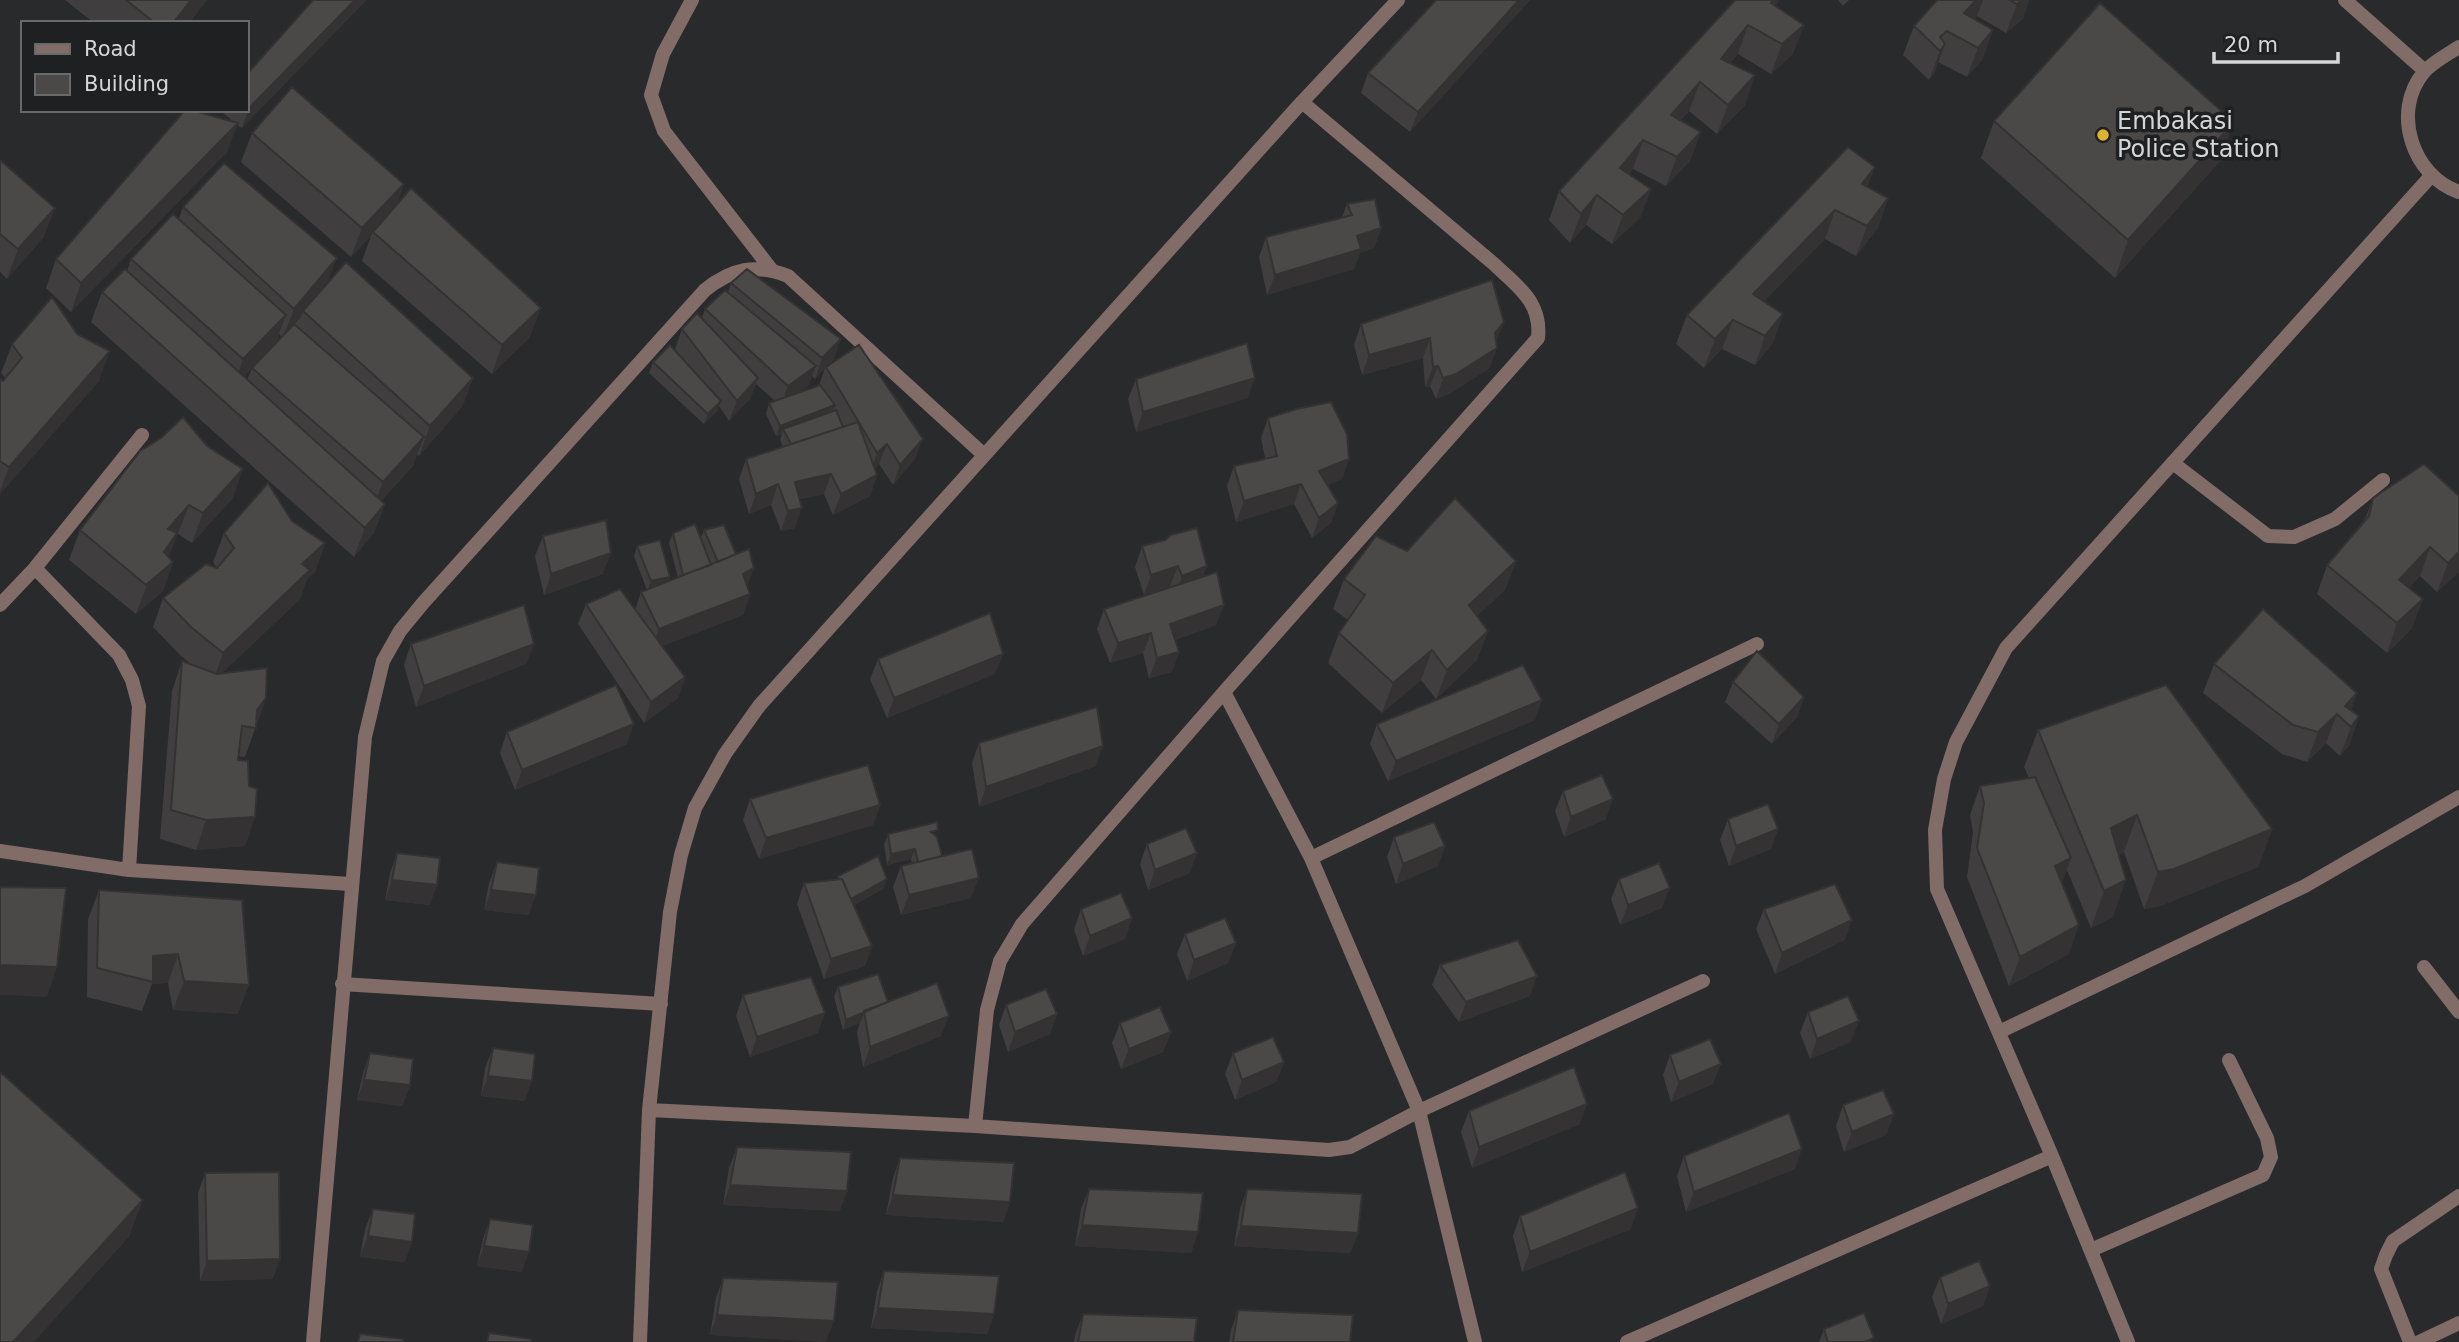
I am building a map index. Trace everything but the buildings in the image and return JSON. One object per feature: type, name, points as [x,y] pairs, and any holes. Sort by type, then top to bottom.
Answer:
[{"type":"street","points":[[692,0],[663,54],[651,94],[664,131],[771,269]]},
{"type":"street","points":[[640,1342],[649,1110],[670,912],[681,855],[695,808],[725,754],[759,706],[1302,102],[1398,0]]},
{"type":"street","points":[[2345,0],[2425,71]]},
{"type":"street","points":[[2459,47],[2425,71],[2413,90],[2407,113],[2409,136],[2417,158],[2431,176],[2459,192]]},
{"type":"street","points":[[975,1126],[987,1010],[1000,961],[1021,925],[1538,338],[1540,322],[1534,305],[1521,289],[1302,102]]},
{"type":"street","points":[[2128,1342],[2052,1156],[1937,889],[1935,830],[1944,779],[1972,708],[2006,648],[2431,176]]},
{"type":"street","points":[[313,1342],[365,737],[383,661],[400,631],[705,290],[722,277],[744,271],[771,269],[788,276],[984,455]]},
{"type":"street","points":[[0,605],[35,568],[142,435]]},
{"type":"street","points":[[2173,463],[2268,536],[2294,537],[2335,519],[2383,480]]},
{"type":"street","points":[[35,568],[118,655],[132,680],[139,706],[129,870]]},
{"type":"street","points":[[1311,858],[1757,644]]},
{"type":"street","points":[[1224,692],[1311,858],[1419,1111],[1475,1342]]},
{"type":"street","points":[[1999,1032],[2305,886],[2459,797]]},
{"type":"street","points":[[0,851],[129,870],[351,884]]},
{"type":"street","points":[[2424,967],[2459,1012]]},
{"type":"street","points":[[649,1110],[975,1126],[1329,1150],[1350,1147],[1419,1111],[1703,981]]},
{"type":"street","points":[[342,984],[661,1004]]},
{"type":"street","points":[[2091,1250],[2263,1175],[2271,1157],[2267,1138],[2229,1060]]},
{"type":"street","points":[[1627,1342],[2052,1156]]},
{"type":"street","points":[[2410,1342],[2381,1269],[2383,1262],[2393,1241],[2459,1196]]},
{"type":"street","points":[[2419,1342],[2459,1323]]},
{"type":"place","name":"Embakasi Police Station","points":[[2103,135]]}]
